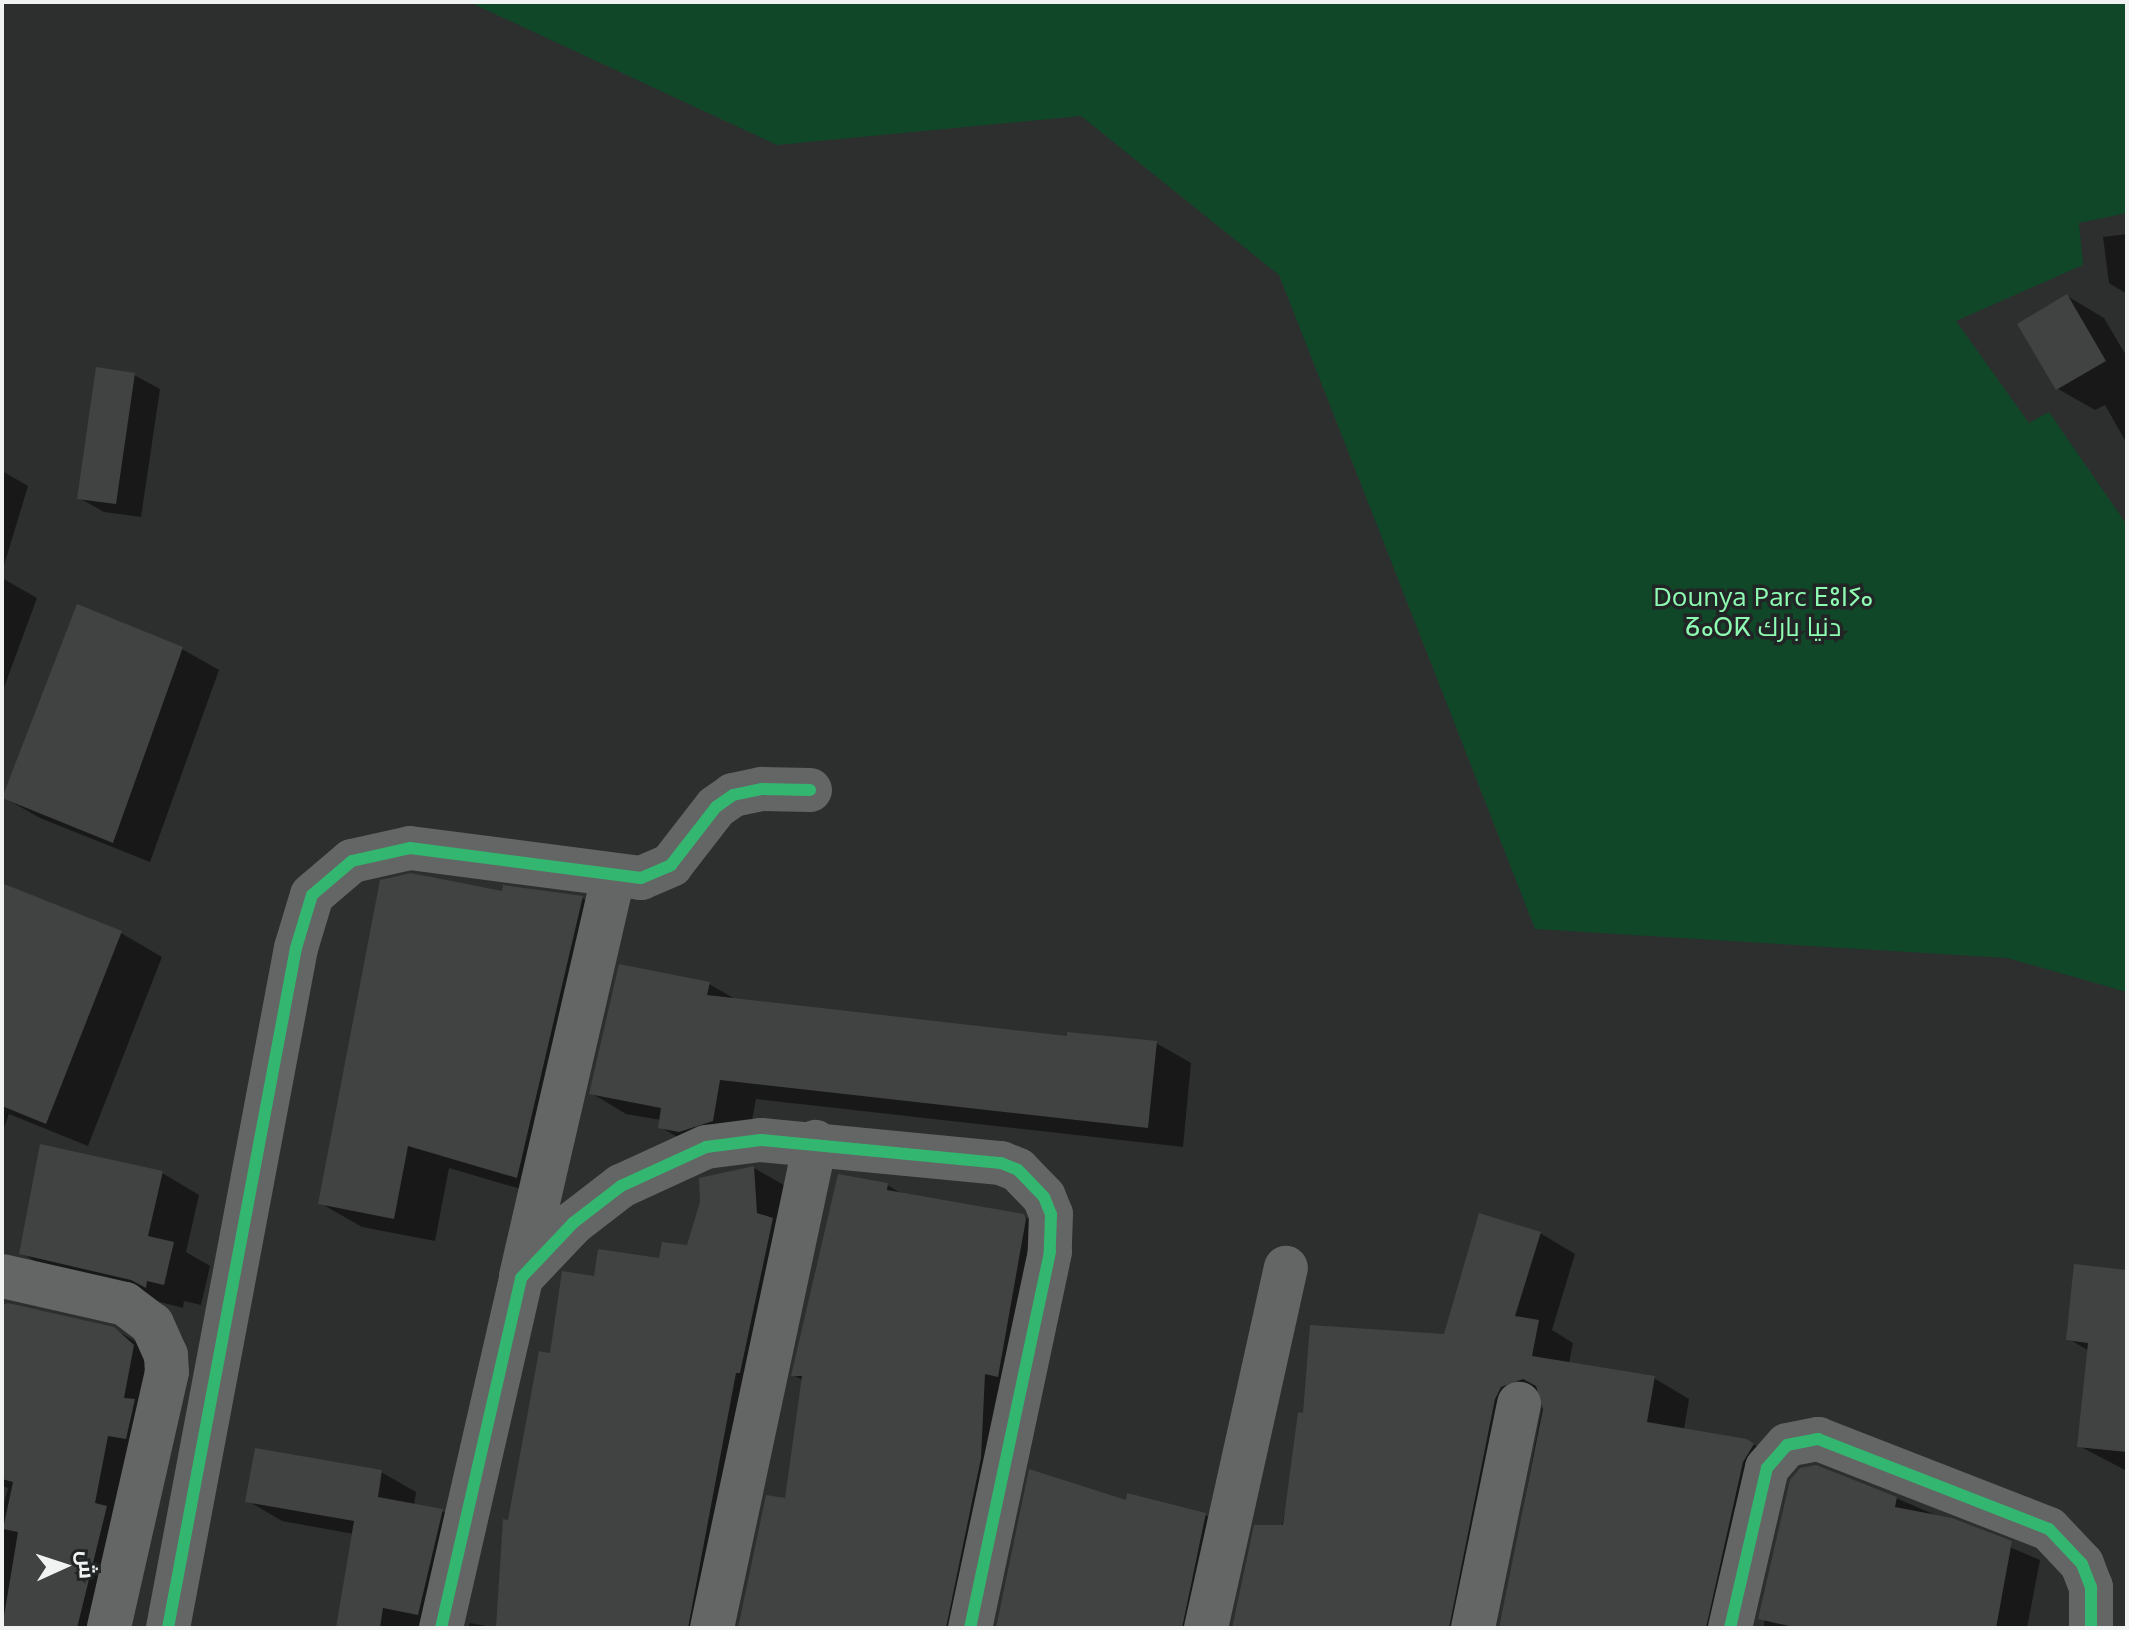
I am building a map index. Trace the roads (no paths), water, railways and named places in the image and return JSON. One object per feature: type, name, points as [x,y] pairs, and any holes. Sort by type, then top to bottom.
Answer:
[{"type":"street","points":[[168,1628],[296,948],[312,895],[352,861],[410,848],[613,877],[641,878],[671,865],[716,807],[733,795],[762,789],[810,790]]},
{"type":"street","points":[[441,1628],[613,877]]},
{"type":"street","points":[[521,1278],[573,1223],[621,1186],[660,1165],[706,1147],[761,1140],[815,1142],[1001,1163],[1033,1182],[1051,1214],[1050,1252],[970,1628]]},
{"type":"street","points":[[712,1628],[815,1142]]},
{"type":"street","points":[[1206,1628],[1286,1268]]},
{"type":"street","points":[[2,1276],[125,1304],[152,1324],[164,1347],[167,1372],[109,1628]]},
{"type":"street","points":[[1473,1628],[1519,1404]]},
{"type":"street","points":[[1730,1628],[1767,1468],[1787,1445],[1818,1439],[2049,1529],[2082,1564],[2091,1587],[2091,1628]]},
{"type":"street","points":[[141,1484],[185,1545]]},
{"type":"park label","name":"Dounya Parc ⴹⵓⵏⵢⴰ ⵒⴰⵔⴽ دنيا بارك","points":[[1763,612]]}]
